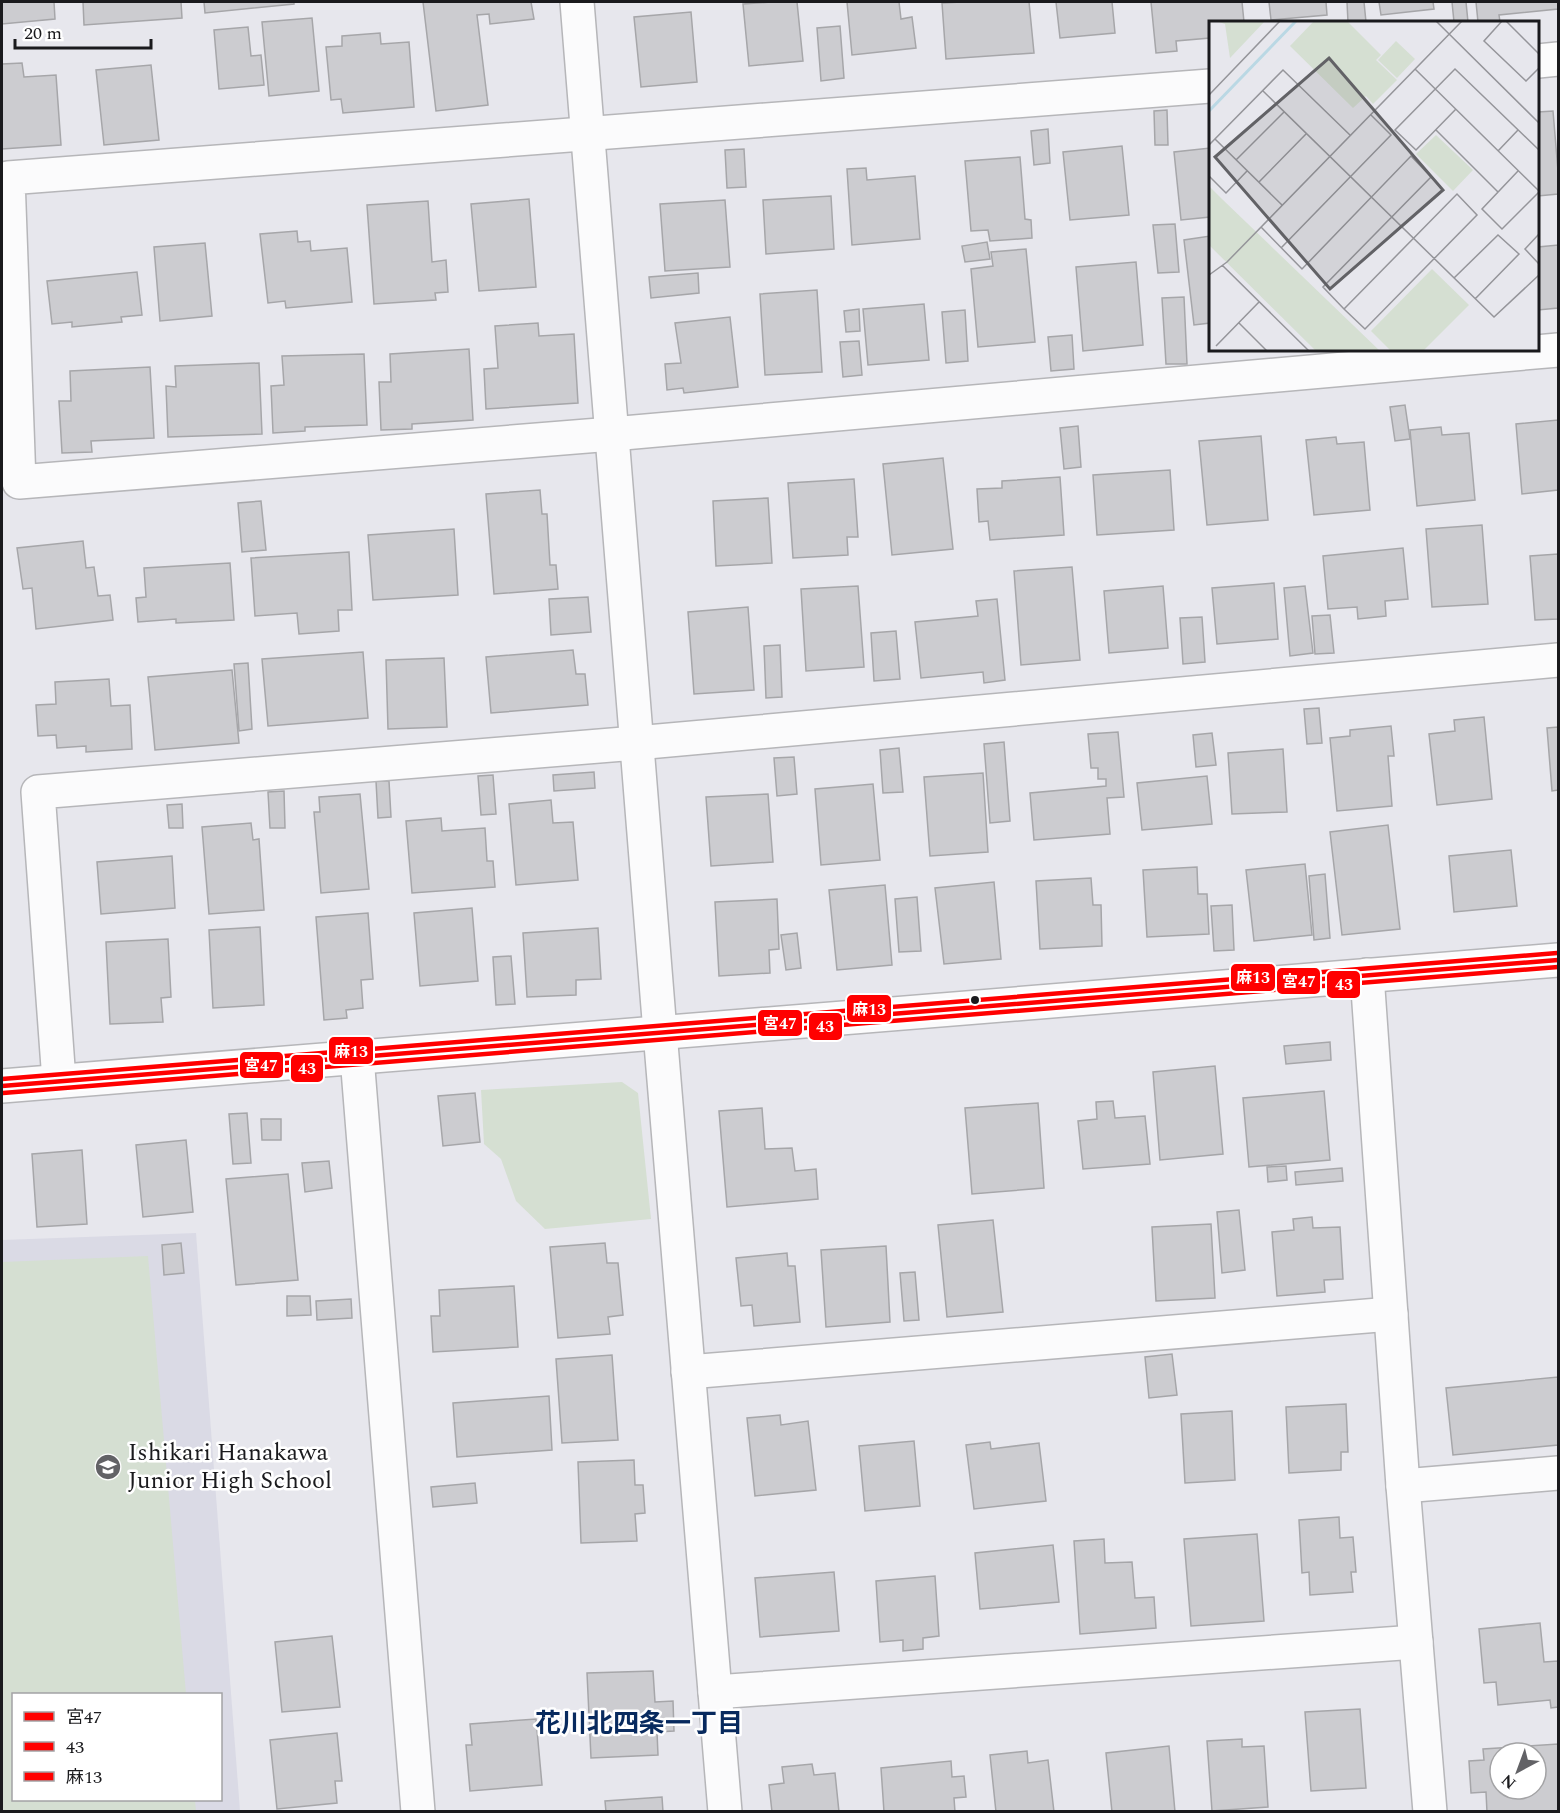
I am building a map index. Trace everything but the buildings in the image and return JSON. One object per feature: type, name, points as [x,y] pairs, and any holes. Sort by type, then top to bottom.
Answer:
[{"type":"street","points":[[577,2],[725,1812]]},
{"type":"street","points":[[1539,61],[1558,59]]},
{"type":"street","points":[[1209,86],[8,178],[19,482],[612,434],[1558,350]]},
{"type":"street","points":[[59,1081],[38,792],[636,743],[1558,660]]},
{"type":"street","points":[[2,1086],[1558,960]]},
{"type":"street","points":[[1367,975],[1403,1486],[1430,1812]]},
{"type":"street","points":[[357,1057],[418,1812]]},
{"type":"street","points":[[688,1372],[1391,1314]]},
{"type":"street","points":[[1403,1486],[1558,1473]]},
{"type":"street","points":[[715,1692],[1416,1642]]},
{"type":"shaded area","points":[[622,1082],[638,1093],[651,1219],[545,1229],[516,1201],[501,1159],[484,1144],[481,1090]]},
{"type":"shaded area","name":"Ishikari Hanakawa Junior High School","points":[[196,1233],[240,1811],[2,1811],[2,1240]]},
{"type":"shaded area","name":"Ishikari Hanakawa Junior High School","points":[[148,1256],[186,1693],[12,1693],[12,1801],[195,1801],[196,1811],[2,1811],[2,1262]]},
{"type":"transit line","name":"麻13","points":[[2,1079],[1557,953]]},
{"type":"transit line","name":"宮47","points":[[2,1086],[1558,960]]},
{"type":"transit line","name":"43","points":[[3,1093],[1558,967]]},
{"type":"place","name":"Ishikari Hanakawa Junior High School","points":[[108,1467]]},
{"type":"district","name":"花川北四条一丁目","points":[[639,1724]]}]
